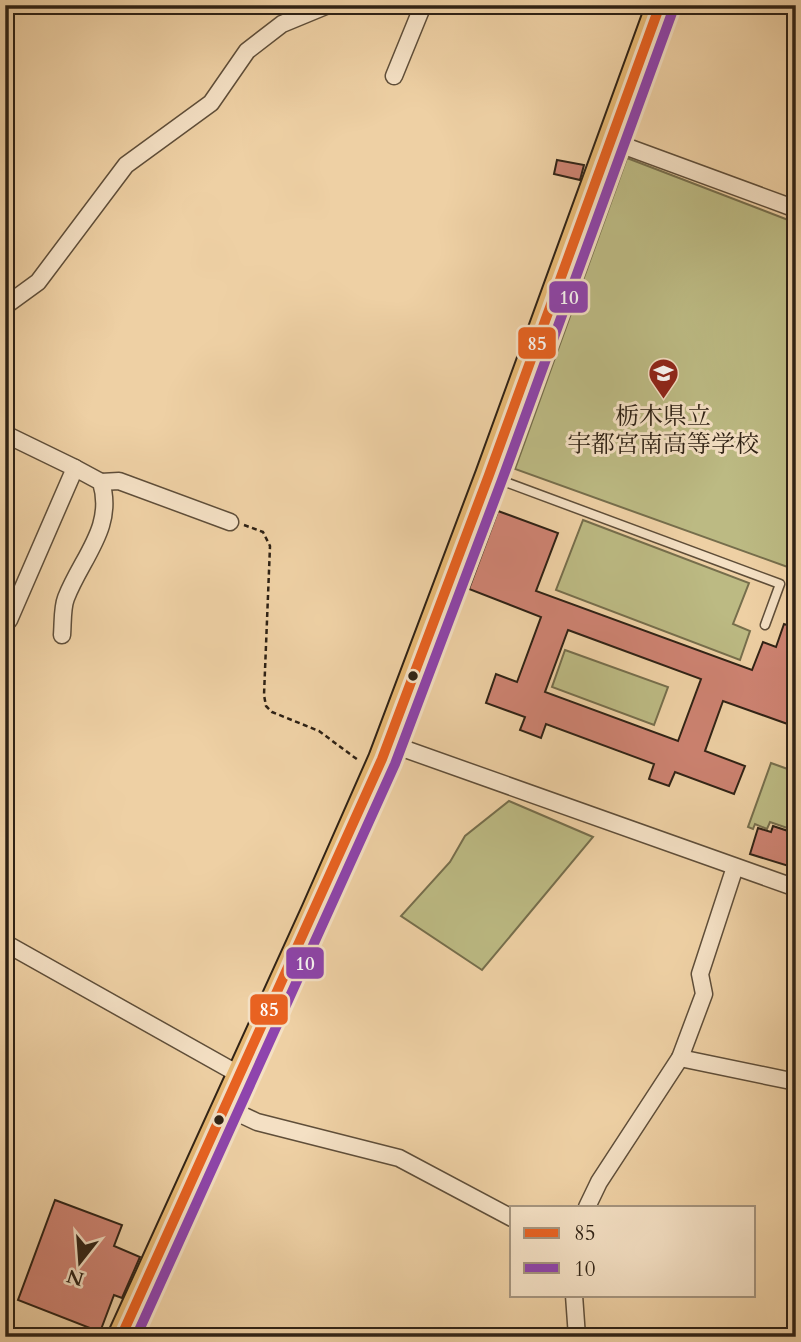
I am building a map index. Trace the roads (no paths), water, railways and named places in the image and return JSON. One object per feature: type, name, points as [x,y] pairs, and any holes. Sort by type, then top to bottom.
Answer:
[{"type":"main road","points":[[121,1337],[388,743],[660,5]]},
{"type":"street","points":[[5,306],[38,282],[126,165],[211,103],[247,51],[282,24],[328,5]]},
{"type":"street","points":[[394,76],[423,5]]},
{"type":"street","points":[[611,141],[794,204]]},
{"type":"street","points":[[5,434],[101,482],[119,481],[230,522]]},
{"type":"street","points":[[9,620],[75,468]]},
{"type":"street","points":[[62,635],[65,600],[104,522],[105,496],[101,482]]},
{"type":"street","points":[[388,743],[796,888]]},
{"type":"street","points":[[587,1206],[598,1182],[680,1058],[704,993],[700,974],[735,867]]},
{"type":"street","points":[[5,943],[240,1075]]},
{"type":"street","points":[[680,1058],[796,1082]]},
{"type":"street","points":[[225,1107],[257,1122],[399,1158],[510,1217]]},
{"type":"street","points":[[574,1296],[577,1337]]},
{"type":"lane","points":[[489,475],[780,583],[765,625]]},
{"type":"place","name":"栃木県立 宇都宮南高等学校","points":[[663,401]]}]
